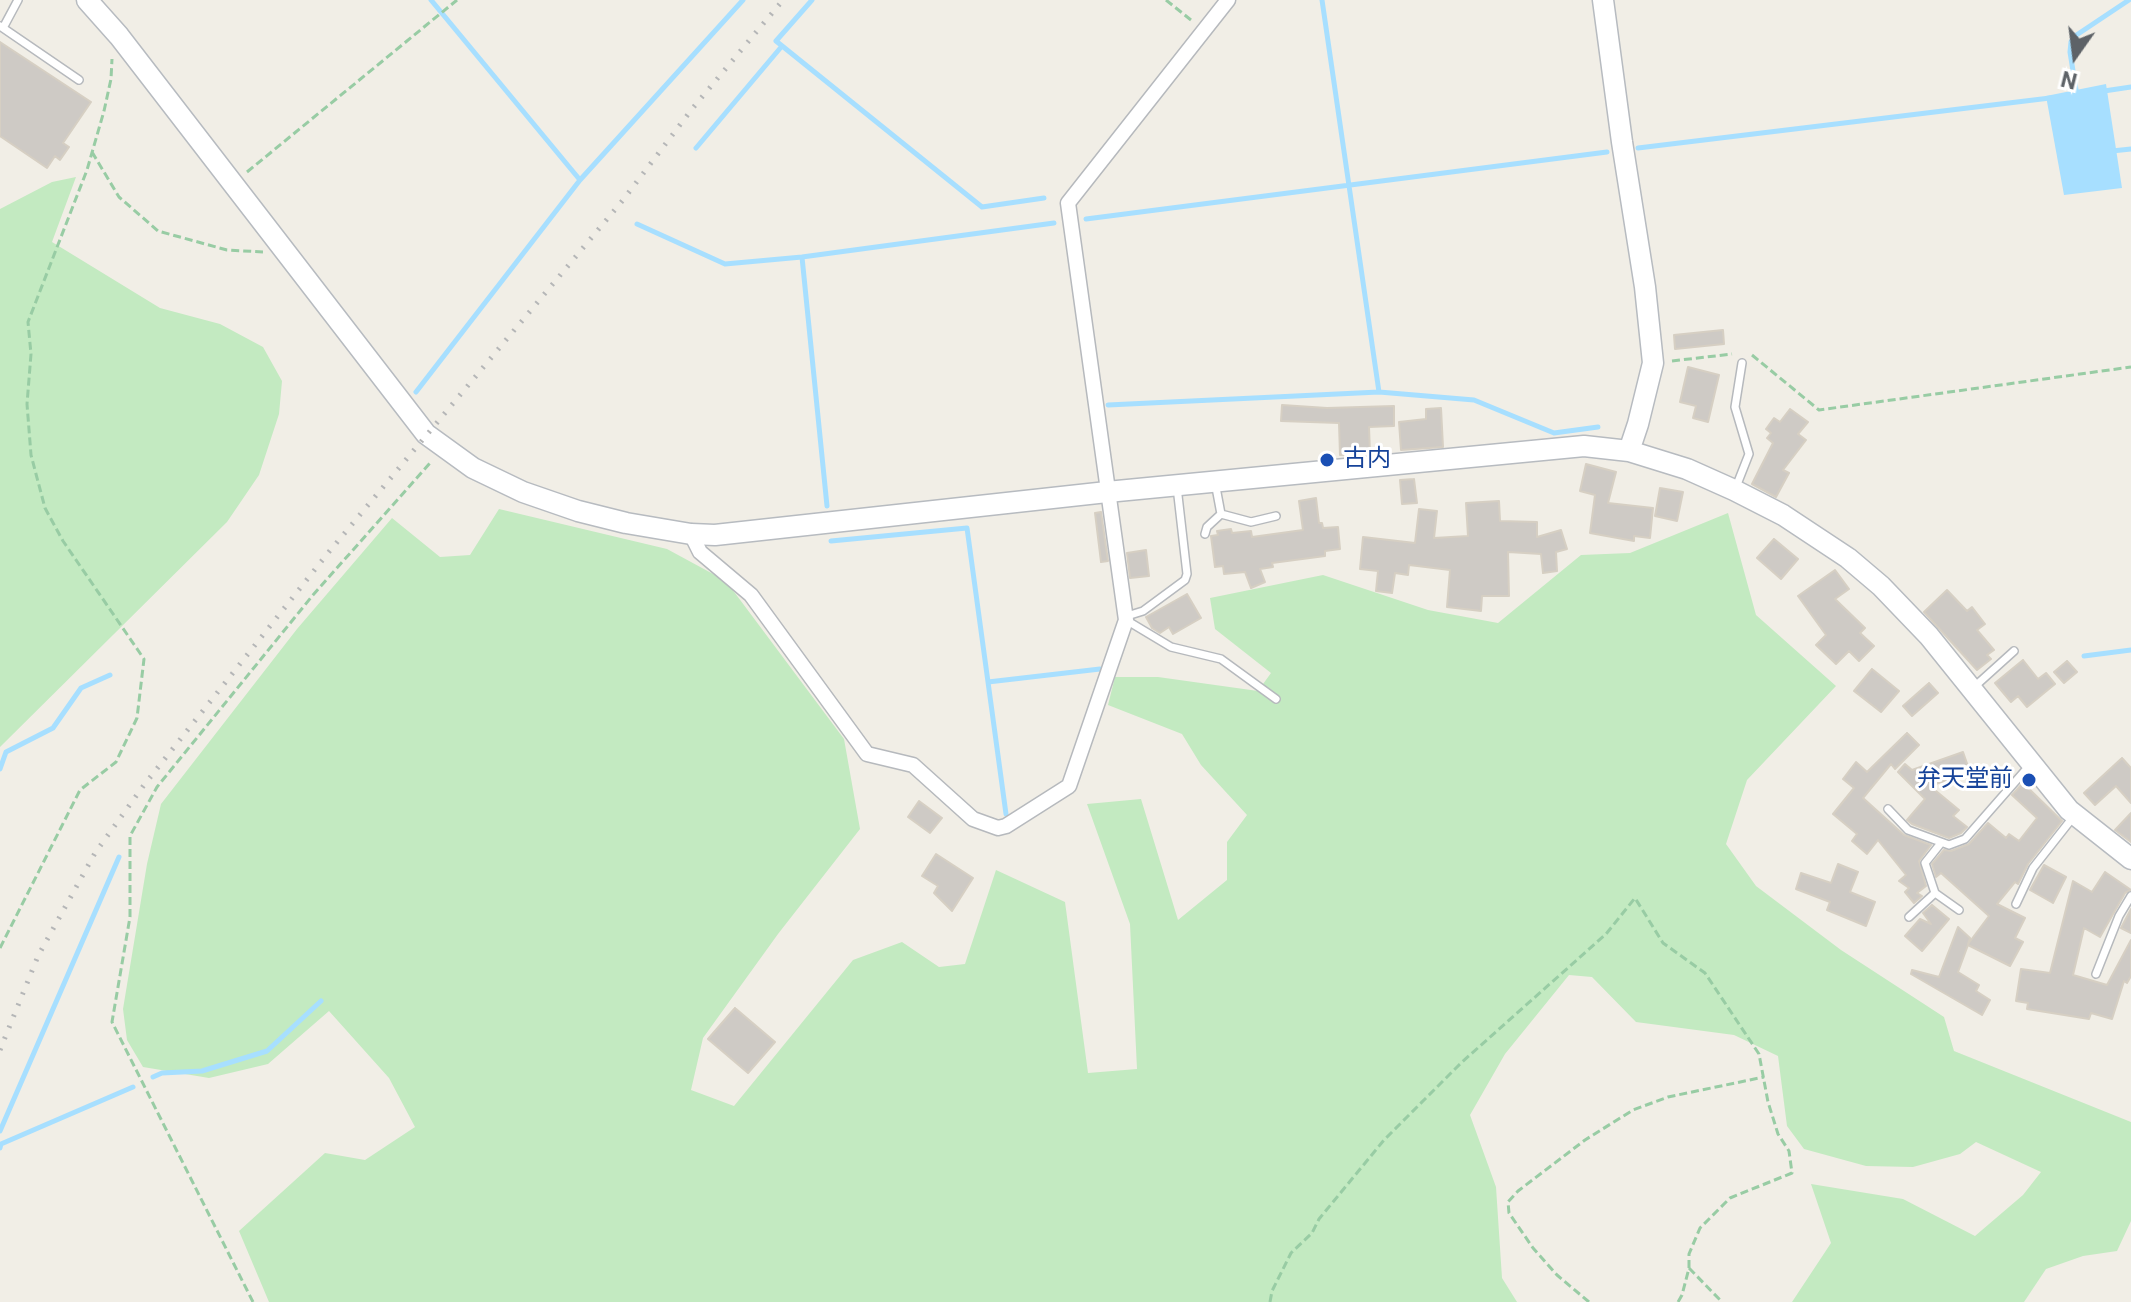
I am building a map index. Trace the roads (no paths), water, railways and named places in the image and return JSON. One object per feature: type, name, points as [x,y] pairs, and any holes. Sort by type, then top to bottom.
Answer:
[{"type":"street","points":[[87,0],[119,36],[426,434],[473,468],[537,497],[626,523],[715,535],[1107,492],[1584,446],[1629,451],[1687,469],[1734,490],[1783,515],[1848,558],[1881,586],[1929,636],[2030,764],[2075,814],[2131,859]]},
{"type":"street","points":[[691,534],[700,552],[751,595],[867,754],[913,765],[973,819],[998,828],[1069,786],[1126,618],[1068,203],[1228,0]]},
{"type":"street","points":[[1603,0],[1645,287],[1653,363],[1629,451]]},
{"type":"lane","points":[[18,0],[2,27],[79,80]]},
{"type":"lane","points":[[1734,490],[1749,454],[1735,407],[1742,363]]},
{"type":"lane","points":[[1215,482],[1221,514]]},
{"type":"lane","points":[[1126,618],[1143,611],[1185,580],[1187,574],[1177,485]]},
{"type":"lane","points":[[1221,514],[1251,522],[1276,516]]},
{"type":"lane","points":[[1205,534],[1207,527],[1221,514]]},
{"type":"lane","points":[[1126,618],[1171,647],[1221,659],[1276,699]]},
{"type":"lane","points":[[1971,689],[2014,651]]},
{"type":"lane","points":[[1888,809],[1908,830],[1949,845],[1965,839],[2030,764]]},
{"type":"lane","points":[[2016,904],[2033,868],[2075,814]]},
{"type":"lane","points":[[1941,843],[1925,863],[1935,893],[1959,910]]},
{"type":"lane","points":[[1909,917],[1935,893]]},
{"type":"lane","points":[[2096,974],[2119,916],[2131,896]]},
{"type":"water","points":[[2106,84],[2122,188],[2064,195],[2046,96]]},
{"type":"waterway","points":[[431,0],[580,180]]},
{"type":"waterway","points":[[416,392],[580,180],[743,0]]},
{"type":"waterway","points":[[812,0],[776,41],[982,207],[1044,198]]},
{"type":"waterway","points":[[1322,0],[1379,392]]},
{"type":"waterway","points":[[2077,96],[2071,42],[2075,36],[2129,0]]},
{"type":"waterway","points":[[696,148],[782,46]]},
{"type":"waterway","points":[[2104,91],[2131,87]]},
{"type":"waterway","points":[[1638,148],[2050,98]]},
{"type":"waterway","points":[[2112,151],[2131,149]]},
{"type":"waterway","points":[[1086,219],[1607,152]]},
{"type":"waterway","points":[[637,224],[725,264],[802,257],[1054,223]]},
{"type":"waterway","points":[[802,257],[827,506]]},
{"type":"waterway","points":[[1108,405],[1379,392],[1474,400],[1554,433],[1598,427]]},
{"type":"waterway","points":[[831,541],[967,528],[1006,814]]},
{"type":"waterway","points":[[2084,656],[2131,650]]},
{"type":"waterway","points":[[988,682],[1100,669]]},
{"type":"waterway","points":[[0,769],[6,752],[53,728],[81,688],[110,675]]},
{"type":"waterway","points":[[0,1131],[119,857]]},
{"type":"waterway","points":[[153,1077],[162,1073],[202,1071],[267,1051],[321,1001]]},
{"type":"waterway","points":[[0,1148],[1,1144],[133,1087]]},
{"type":"railway","points":[[0,1050],[38,956],[95,853],[144,785],[328,553],[623,200],[692,109],[783,0]]},
{"type":"place","name":"古内","points":[[1327,460]]},
{"type":"place","name":"弁天堂前","points":[[2029,780]]}]
